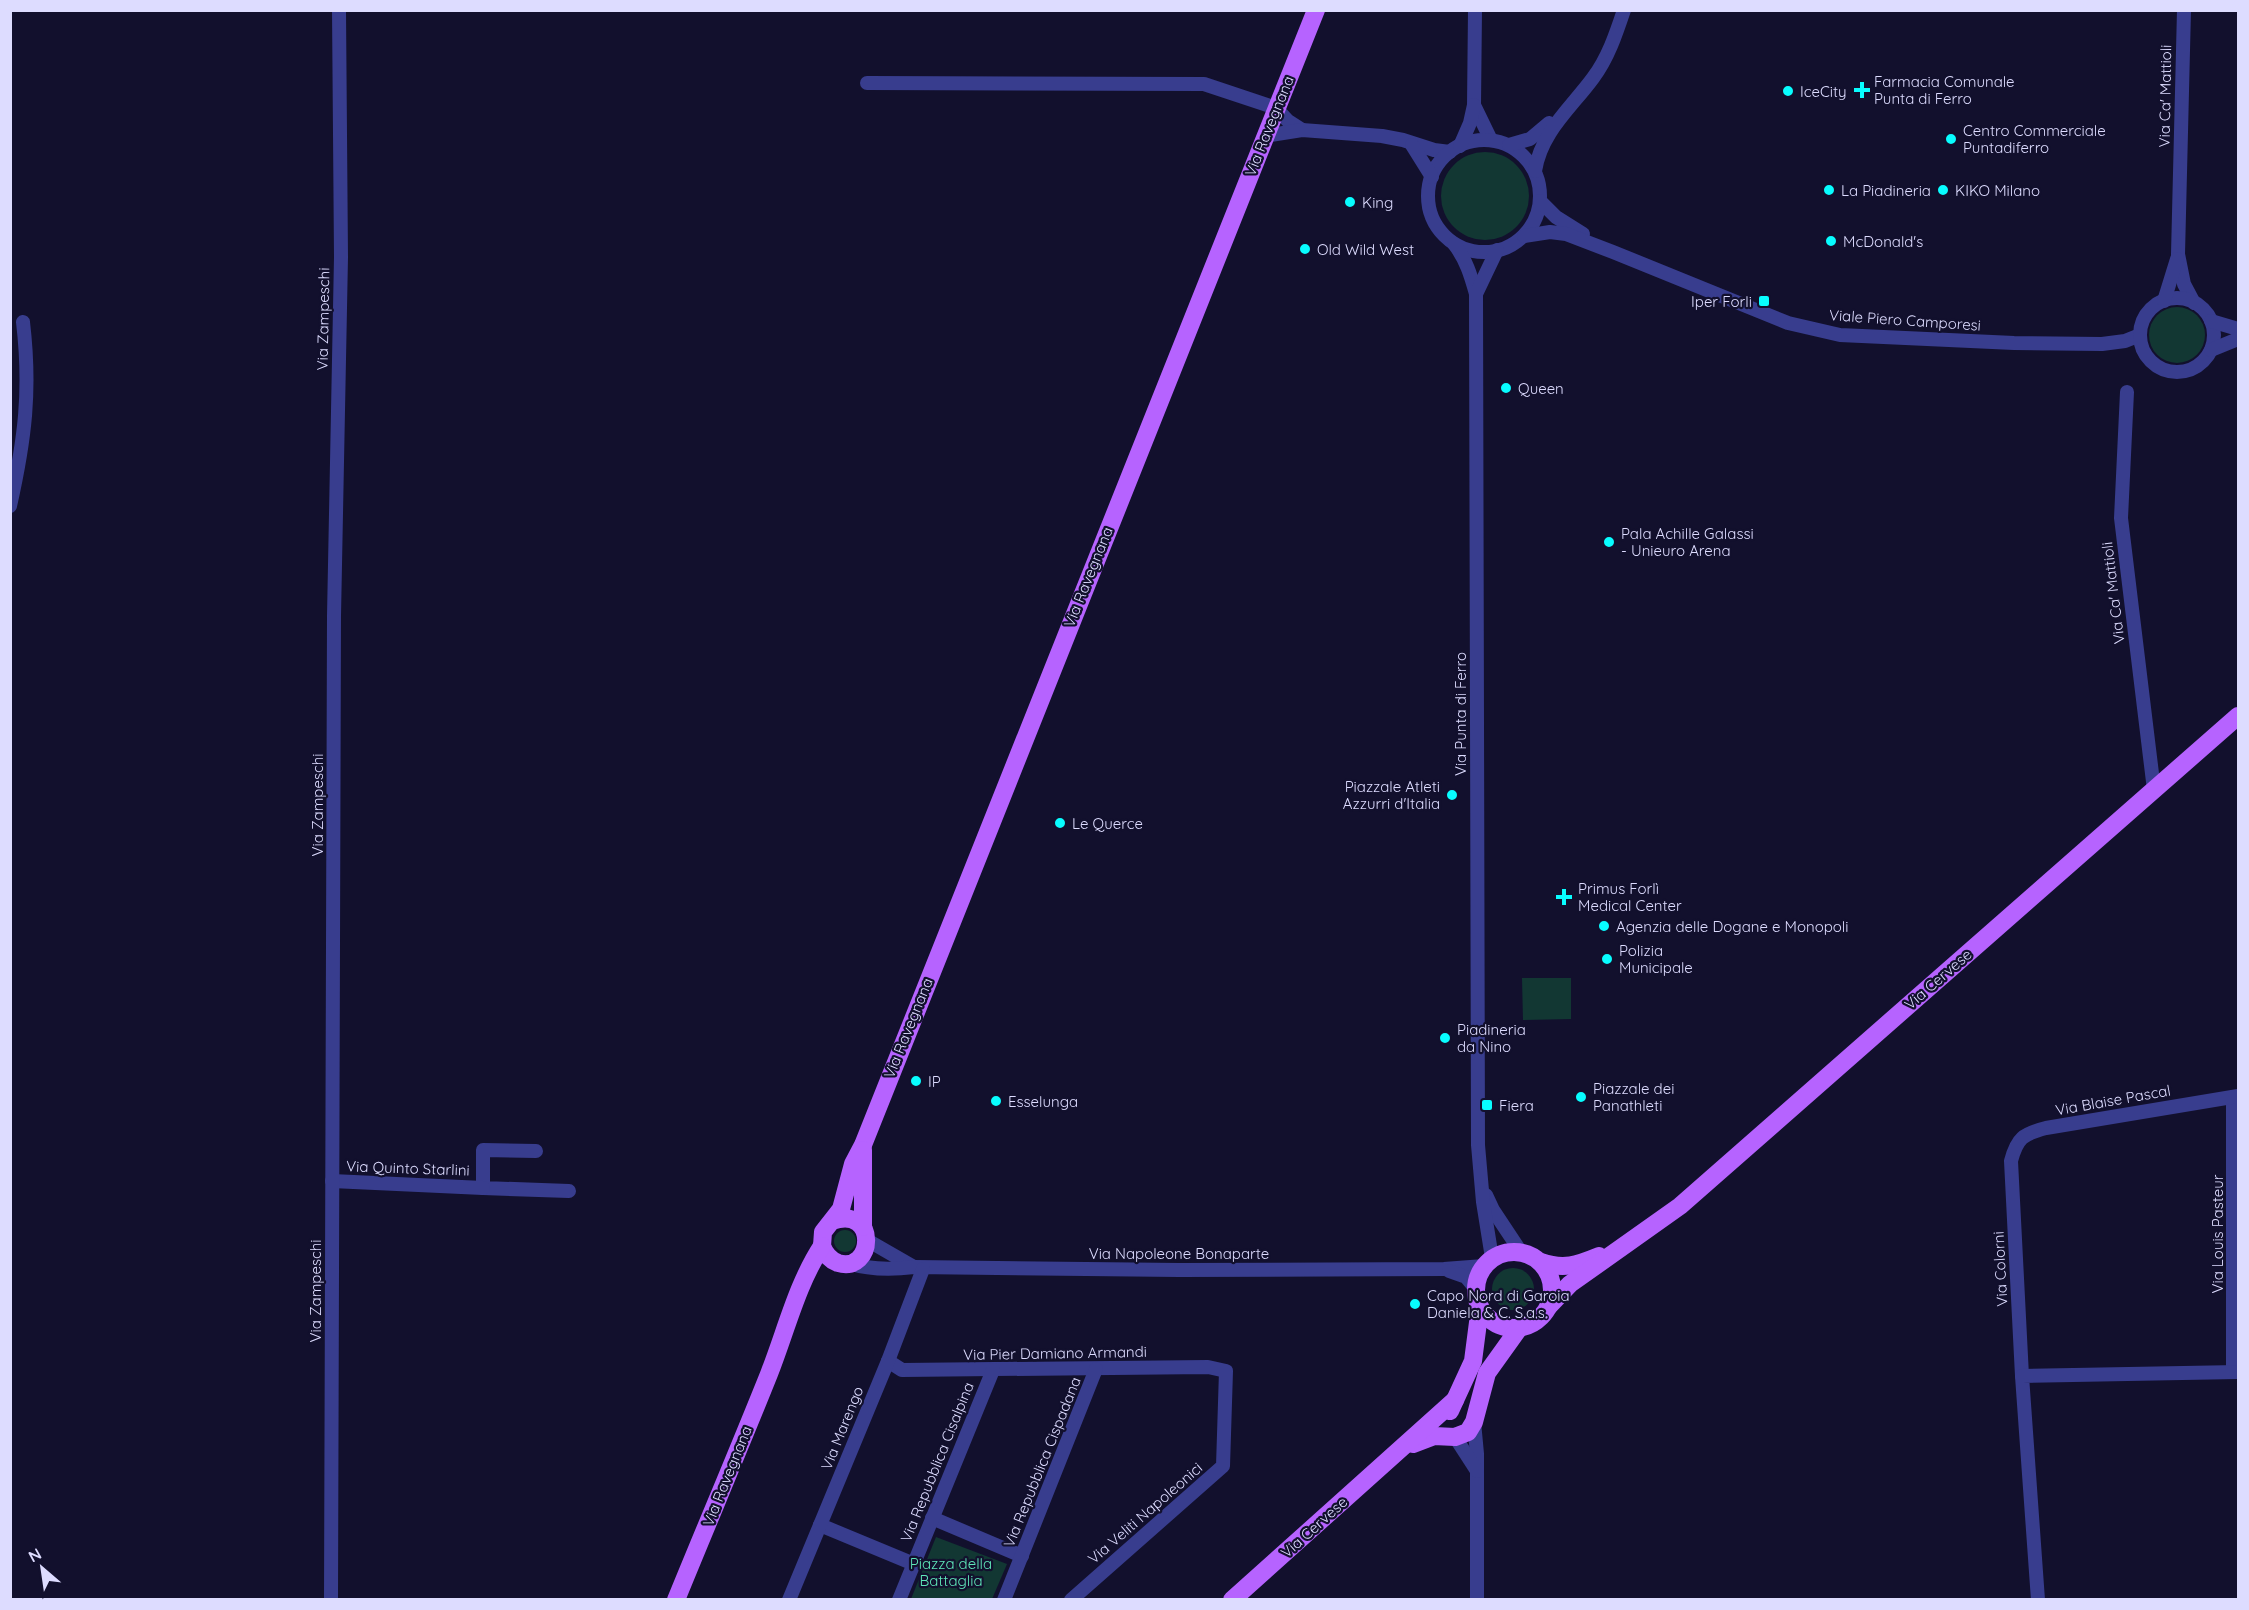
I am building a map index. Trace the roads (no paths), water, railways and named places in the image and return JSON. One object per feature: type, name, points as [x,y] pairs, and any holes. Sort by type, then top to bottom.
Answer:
[{"type":"main road","name":"Via Ravegnana","points":[[832,1221],[842,1209],[853,1164],[863,1145],[1316,10]]},
{"type":"main road","name":"Via Cervese","points":[[1474,1422],[1487,1373],[1520,1327],[1536,1321],[1570,1284],[1680,1206],[2238,716]]},
{"type":"main road","name":"Via Ravegnana","points":[[863,1145],[865,1233]]},
{"type":"main road","points":[[802,1284],[820,1271],[843,1263],[863,1254],[865,1233],[852,1219],[842,1218],[832,1221],[823,1232],[822,1246],[828,1257],[843,1263]]},
{"type":"main road","name":"Via Cervese","points":[[1521,1252],[1555,1267],[1568,1266],[1603,1254],[1636,1238]]},
{"type":"main road","name":"Via Ravegnana","points":[[676,1599],[769,1372],[802,1284],[822,1246]]},
{"type":"main road","points":[[1476,1289],[1479,1275],[1488,1262],[1507,1252],[1521,1252]]},
{"type":"main road","points":[[1540,1262],[1548,1271],[1552,1282],[1549,1306]]},
{"type":"main road","name":"Via Cervese","points":[[1455,1437],[1449,1431],[1448,1422],[1455,1400],[1466,1381],[1473,1361],[1480,1308],[1476,1289]]},
{"type":"main road","points":[[1480,1308],[1485,1315],[1499,1324],[1520,1327]]},
{"type":"main road","name":"Via Cervese","points":[[1233,1599],[1455,1400]]},
{"type":"main road","points":[[1455,1437],[1468,1432],[1474,1422]]},
{"type":"main road","name":"Via Cervese","points":[[1396,1454],[1427,1437],[1455,1437]]},
{"type":"street","name":"Via Zampeschi","points":[[331,1599],[334,616],[341,257],[339,10]]},
{"type":"street","points":[[1475,10],[1474,105],[1470,123],[1455,149],[1442,160],[1432,177],[1428,195],[1431,213],[1442,233],[1462,253],[1476,294]]},
{"type":"street","points":[[1535,171],[1540,148],[1604,61],[1624,10]]},
{"type":"street","name":"Via Ca' Mattioli","points":[[2184,10],[2178,254],[2184,284],[2194,303]]},
{"type":"street","points":[[867,83],[1204,84],[1276,108],[1288,121],[1302,130]]},
{"type":"street","points":[[1509,146],[1538,134],[1577,98]]},
{"type":"street","points":[[1474,105],[1491,140]]},
{"type":"street","points":[[1265,136],[1302,130],[1382,136],[1434,150],[1455,149],[1476,141],[1491,140],[1509,146],[1525,157],[1535,171],[1539,182],[1540,201],[1535,220],[1524,236],[1511,245],[1484,252],[1470,250],[1452,242]]},
{"type":"street","points":[[1412,145],[1432,177]]},
{"type":"street","name":"Viale Piero Camporesi","points":[[1540,201],[1563,222],[1614,252]]},
{"type":"street","name":"Viale Piero Camporesi","points":[[1524,236],[1550,232],[1566,234],[1788,323],[1840,335],[2014,343],[2102,344],[2125,341],[2140,335]]},
{"type":"street","name":"Via Punta di Ferro","points":[[1488,1262],[1478,1136],[1476,294],[1497,250]]},
{"type":"street","name":"Via Ca' Mattioli","points":[[2164,301],[2178,254]]},
{"type":"street","points":[[2179,299],[2194,303],[2207,314],[2211,321],[2214,335],[2211,350],[2207,357],[2194,368],[2177,372],[2161,368],[2147,357],[2143,350],[2140,335],[2146,315],[2164,301],[2179,299]]},
{"type":"street","points":[[2211,321],[2238,329]]},
{"type":"street","points":[[10,506],[19,466],[27,406],[28,365],[23,322]]},
{"type":"street","points":[[2211,350],[2238,339]]},
{"type":"street","name":"Viale Piero Camporesi","points":[[2102,344],[2143,350]]},
{"type":"street","name":"Via Ca' Mattioli","points":[[2127,392],[2121,518],[2154,790]]},
{"type":"street","name":"Via Blaise Pascal","points":[[2011,1161],[2015,1144],[2027,1133],[2236,1096]]},
{"type":"street","name":"Via Louis Pasteur","points":[[2236,1096],[2236,1372]]},
{"type":"street","name":"Via Quinto Starlini","points":[[483,1188],[483,1150],[536,1151]]},
{"type":"street","name":"Via Colorni","points":[[2011,1161],[2022,1376],[2038,1599]]},
{"type":"street","name":"Via Quinto Starlini","points":[[332,1181],[569,1191]]},
{"type":"street","name":"Via Punta di Ferro","points":[[1481,1183],[1493,1210],[1521,1252]]},
{"type":"street","name":"Via Napoleone Bonaparte","points":[[865,1233],[919,1268]]},
{"type":"street","name":"Via Napoleone Bonaparte","points":[[843,1263],[871,1269],[895,1270],[919,1268],[1444,1269],[1488,1262]]},
{"type":"street","name":"Via Marengo","points":[[789,1599],[888,1361],[919,1268]]},
{"type":"street","name":"Via Napoleone Bonaparte","points":[[1444,1269],[1466,1277],[1476,1289]]},
{"type":"street","name":"Via Pier Damiano Armandi","points":[[888,1361],[902,1370],[1208,1367],[1226,1371]]},
{"type":"street","name":"Via Repubblica Cispadana","points":[[1004,1599],[1096,1369]]},
{"type":"street","name":"Via Repubblica Cisalpina","points":[[899,1599],[993,1370]]},
{"type":"street","name":"Via Veliti Napoleonici","points":[[1071,1599],[1223,1466],[1226,1371]]},
{"type":"street","points":[[2022,1376],[2236,1372]]},
{"type":"street","points":[[1474,1422],[1478,1473],[1477,1599]]},
{"type":"street","points":[[1455,1437],[1478,1473]]},
{"type":"street","points":[[932,1518],[1022,1556]]},
{"type":"street","points":[[820,1526],[914,1564]]},
{"type":"place","name":"Farmacia Comunale Punta di Ferro","points":[[1862,90]]},
{"type":"place","name":"IceCity","points":[[1788,91]]},
{"type":"place","name":"Centro Commerciale Puntadiferro","points":[[1951,139]]},
{"type":"place","name":"La Piadineria","points":[[1829,190]]},
{"type":"place","name":"KIKO Milano","points":[[1943,190]]},
{"type":"place","name":"King","points":[[1350,202]]},
{"type":"place","name":"McDonald's","points":[[1831,241]]},
{"type":"place","name":"Old Wild West","points":[[1305,249]]},
{"type":"place","name":"Iper Forli","points":[[1764,301]]},
{"type":"place","name":"Queen","points":[[1506,388]]},
{"type":"place","name":"Pala Achille Galassi - Unieuro Arena","points":[[1609,542]]},
{"type":"place","name":"Piazzale Atleti Azzurri d'Italia","points":[[1452,795]]},
{"type":"place","name":"Le Querce","points":[[1060,823]]},
{"type":"place","name":"Primus Forlì Medical Center","points":[[1564,897]]},
{"type":"place","name":"Agenzia delle Dogane e Monopoli","points":[[1604,926]]},
{"type":"place","name":"Polizia Municipale","points":[[1607,959]]},
{"type":"place","name":"Piadineria da Nino","points":[[1445,1038]]},
{"type":"place","name":"IP","points":[[916,1081]]},
{"type":"place","name":"Piazzale dei Panathleti","points":[[1581,1097]]},
{"type":"place","name":"Esselunga","points":[[996,1101]]},
{"type":"place","name":"Fiera","points":[[1487,1105]]},
{"type":"place","name":"Capo Nord di Garoia Daniela & C. S.a.s.","points":[[1415,1304]]},
{"type":"park label","name":"Piazza della Battaglia","points":[[951,1572]]}]
